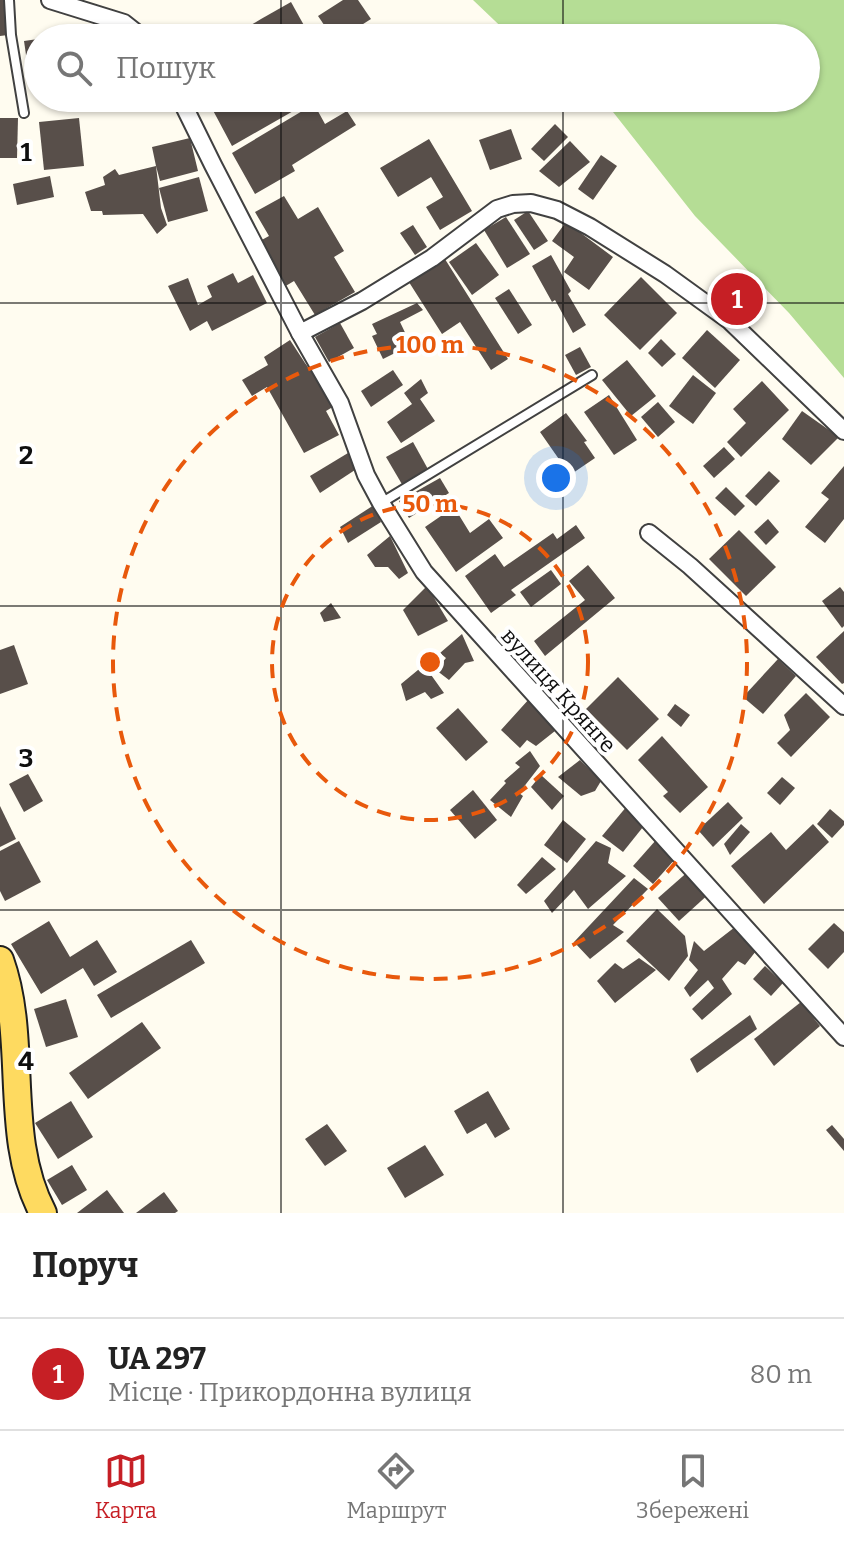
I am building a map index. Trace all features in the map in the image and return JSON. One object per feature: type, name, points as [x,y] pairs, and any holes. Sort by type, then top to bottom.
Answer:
[{"type":"main road","points":[[0,960],[14,1025],[22,1147],[35,1198],[43,1213]]},
{"type":"street","points":[[50,0],[125,24]]},
{"type":"street","name":"вулиця Крянге","points":[[187,112],[300,333],[340,403],[366,475],[424,572],[844,1037]]},
{"type":"street","points":[[300,333],[362,301],[432,258],[497,209],[531,203],[557,210],[590,227],[665,274],[730,321],[844,431]]},
{"type":"street","points":[[649,533],[690,566],[844,706]]},
{"type":"lane","points":[[9,0],[11,35],[24,113]]},
{"type":"lane","points":[[381,503],[592,375]]},
{"type":"green space","points":[[473,0],[844,0],[844,378],[789,313],[695,216],[613,112],[820,112],[820,24],[498,24]]},
{"type":"building","points":[[0,0],[8,0],[8,35],[0,36]]},
{"type":"building","points":[[343,0],[358,0],[371,19],[363,24],[323,24],[318,16]]},
{"type":"building","points":[[291,2],[303,24],[253,24]]},
{"type":"building","points":[[214,112],[292,112],[232,146]]},
{"type":"building","points":[[301,112],[318,112],[325,124],[348,112],[356,125],[292,165],[295,171],[255,194],[232,153]]},
{"type":"building","points":[[0,118],[18,118],[17,158],[0,158]]},
{"type":"building","points":[[79,118],[84,166],[44,170],[39,122]]},
{"type":"building","points":[[555,124],[568,137],[544,161],[531,149]]},
{"type":"building","points":[[511,129],[522,159],[490,170],[479,140]]},
{"type":"building","points":[[190,138],[198,171],[160,181],[152,147]]},
{"type":"building","points":[[429,139],[472,211],[440,230],[426,207],[443,197],[431,177],[398,197],[380,168]]},
{"type":"building","points":[[570,141],[590,162],[559,187],[539,171]]},
{"type":"building","points":[[601,155],[617,166],[593,200],[578,189]]},
{"type":"building","points":[[156,166],[161,208],[167,225],[157,234],[143,214],[103,215],[102,211],[91,211],[85,192],[105,185],[103,177],[115,169],[119,175]]},
{"type":"building","points":[[50,176],[54,197],[17,205],[13,184]]},
{"type":"building","points":[[199,177],[208,211],[168,222],[159,188]]},
{"type":"building","points":[[284,196],[298,219],[318,207],[344,251],[334,257],[355,292],[315,315],[294,281],[284,287],[258,242],[269,236],[255,212]]},
{"type":"building","points":[[528,211],[548,241],[534,250],[514,220]]},
{"type":"building","points":[[506,217],[530,254],[507,268],[484,230]]},
{"type":"building","points":[[566,222],[613,257],[589,290],[564,272],[574,257],[552,241]]},
{"type":"building","points":[[413,225],[427,247],[415,255],[400,233]]},
{"type":"building","points":[[476,243],[499,275],[472,295],[449,262]]},
{"type":"building","points":[[551,255],[586,325],[573,333],[532,266]]},
{"type":"building","points":[[443,256],[508,359],[491,370],[460,322],[442,334],[407,279]]},
{"type":"building","points":[[233,273],[238,283],[253,275],[267,303],[212,331],[207,321],[190,331],[168,286],[188,278],[198,305],[212,297],[207,286]]},
{"type":"building","points":[[641,277],[677,313],[640,350],[604,315]]},
{"type":"building","points":[[509,289],[532,325],[518,334],[495,298]]},
{"type":"building","points":[[417,303],[423,310],[400,322],[411,345],[383,359],[372,336],[377,334],[372,324]]},
{"type":"building","points":[[340,323],[354,348],[329,362],[315,337]]},
{"type":"building","points":[[707,330],[740,360],[715,388],[682,358]]},
{"type":"building","points":[[661,339],[676,354],[662,367],[648,353]]},
{"type":"building","points":[[290,340],[336,405],[326,411],[339,435],[304,453],[267,387],[252,396],[242,380],[268,365],[264,357]]},
{"type":"building","points":[[580,347],[591,367],[576,375],[565,355]]},
{"type":"building","points":[[627,360],[656,396],[631,416],[602,380]]},
{"type":"building","points":[[393,370],[403,385],[371,407],[361,391]]},
{"type":"building","points":[[693,375],[716,393],[693,424],[669,406]]},
{"type":"building","points":[[421,379],[428,393],[420,399],[435,421],[401,443],[387,422],[412,404],[404,393]]},
{"type":"building","points":[[762,381],[789,410],[741,457],[727,442],[746,423],[733,409]]},
{"type":"building","points":[[609,395],[637,440],[614,455],[584,412]]},
{"type":"building","points":[[658,402],[675,422],[658,437],[641,417]]},
{"type":"building","points":[[802,411],[839,437],[811,465],[782,439]]},
{"type":"building","points":[[566,413],[587,441],[584,442],[595,458],[570,475],[540,432]]},
{"type":"building","points":[[413,442],[429,471],[403,486],[386,457]]},
{"type":"building","points":[[724,447],[735,459],[714,478],[703,466]]},
{"type":"building","points":[[348,453],[358,468],[320,493],[310,476]]},
{"type":"building","points":[[844,466],[844,519],[825,543],[805,527],[829,499],[821,493]]},
{"type":"building","points":[[769,471],[780,481],[756,506],[745,496]]},
{"type":"building","points":[[440,478],[449,493],[409,518],[399,501]]},
{"type":"building","points":[[726,487],[745,506],[735,516],[715,498]]},
{"type":"building","points":[[374,505],[381,522],[348,543],[340,527]]},
{"type":"building","points":[[454,507],[470,533],[489,519],[503,538],[456,572],[425,527]]},
{"type":"building","points":[[768,519],[779,532],[766,545],[754,532]]},
{"type":"building","points":[[576,525],[585,538],[511,590],[516,595],[491,613],[465,576],[495,554],[504,567],[553,533],[557,539]]},
{"type":"building","points":[[739,530],[776,567],[746,596],[709,559]]},
{"type":"building","points":[[390,536],[408,573],[399,579],[388,567],[375,567],[367,555]]},
{"type":"building","points":[[588,565],[615,598],[545,656],[534,641],[585,600],[569,581]]},
{"type":"building","points":[[551,570],[561,584],[531,607],[520,592]]},
{"type":"building","points":[[427,586],[448,621],[418,636],[403,610]]},
{"type":"building","points":[[840,587],[844,592],[842,628],[822,601]]},
{"type":"building","points":[[331,603],[341,618],[324,622],[320,613]]},
{"type":"building","points":[[844,631],[844,683],[842,684],[816,657]]},
{"type":"building","points":[[462,634],[474,661],[465,663],[449,680],[436,670],[446,658],[440,653]]},
{"type":"building","points":[[14,645],[28,684],[0,694],[0,650]]},
{"type":"building","points":[[778,659],[796,676],[763,714],[743,697]]},
{"type":"building","points":[[424,665],[444,693],[431,699],[425,692],[406,701],[401,684]]},
{"type":"building","points":[[618,677],[659,719],[627,750],[586,709]]},
{"type":"building","points":[[806,693],[830,717],[791,757],[777,743],[790,730],[784,715]]},
{"type":"building","points":[[530,698],[555,731],[536,746],[527,740],[520,748],[501,730]]},
{"type":"building","points":[[675,704],[690,715],[681,727],[667,715]]},
{"type":"building","points":[[458,708],[488,742],[466,761],[436,728]]},
{"type":"building","points":[[662,736],[708,787],[680,813],[663,796],[668,792],[638,760]]},
{"type":"building","points":[[530,751],[540,766],[519,793],[523,796],[511,817],[490,800],[506,783],[504,781],[520,767],[515,763]]},
{"type":"building","points":[[580,760],[601,781],[595,791],[581,796],[558,777]]},
{"type":"building","points":[[28,774],[43,801],[24,812],[9,784]]},
{"type":"building","points":[[541,775],[564,796],[552,810],[531,787]]},
{"type":"building","points":[[782,777],[795,788],[780,805],[767,793]]},
{"type":"building","points":[[473,790],[497,820],[475,839],[450,810]]},
{"type":"building","points":[[728,802],[743,818],[713,847],[698,830]]},
{"type":"building","points":[[0,806],[16,839],[0,847]]},
{"type":"building","points":[[627,806],[647,822],[623,852],[602,836]]},
{"type":"building","points":[[830,809],[844,821],[832,838],[817,824]]},
{"type":"building","points":[[563,820],[586,839],[567,863],[544,845]]},
{"type":"building","points":[[741,824],[750,832],[730,855],[724,844]]},
{"type":"building","points":[[813,824],[829,842],[764,904],[731,866],[771,832],[786,850]]},
{"type":"building","points":[[656,840],[676,858],[653,884],[633,866]]},
{"type":"building","points":[[19,841],[41,882],[5,901],[0,891],[0,851]]},
{"type":"building","points":[[596,841],[611,848],[608,863],[626,876],[588,909],[574,890],[552,913],[544,901]]},
{"type":"building","points":[[542,857],[556,869],[526,894],[517,885]]},
{"type":"building","points":[[691,869],[711,892],[679,921],[658,898]]},
{"type":"building","points":[[634,878],[648,889],[613,925],[624,932],[590,959],[574,942]]},
{"type":"building","points":[[657,909],[685,936],[688,956],[669,981],[626,941]]},
{"type":"building","points":[[49,921],[70,957],[97,940],[117,972],[94,986],[83,968],[41,994],[11,944]]},
{"type":"building","points":[[834,923],[844,932],[844,952],[828,969],[808,949]]},
{"type":"building","points":[[735,927],[756,951],[745,965],[738,961],[722,979],[732,994],[702,1020],[692,1009],[714,988],[708,980],[690,997],[684,988],[698,970],[689,960],[694,941],[704,951]]},
{"type":"building","points":[[191,940],[205,963],[111,1018],[97,995]]},
{"type":"building","points":[[639,958],[656,970],[615,1003],[597,981],[615,963],[623,969]]},
{"type":"building","points":[[765,966],[783,983],[771,996],[753,979]]},
{"type":"building","points":[[66,999],[78,1037],[46,1047],[34,1009]]},
{"type":"building","points":[[801,1002],[820,1026],[774,1066],[754,1039]]},
{"type":"building","points":[[750,1015],[757,1029],[697,1073],[690,1059]]},
{"type":"building","points":[[142,1022],[161,1048],[88,1099],[69,1073]]},
{"type":"building","points":[[488,1091],[510,1129],[495,1138],[486,1123],[467,1134],[454,1111]]},
{"type":"building","points":[[71,1101],[93,1137],[58,1159],[35,1123]]},
{"type":"building","points":[[327,1124],[347,1151],[325,1166],[305,1139]]},
{"type":"building","points":[[832,1125],[844,1139],[844,1151],[826,1130]]},
{"type":"building","points":[[425,1145],[444,1175],[405,1198],[387,1168]]},
{"type":"building","points":[[72,1165],[87,1190],[62,1205],[47,1180]]},
{"type":"building","points":[[107,1190],[124,1213],[77,1213]]},
{"type":"building","points":[[164,1192],[178,1211],[136,1213]]},
{"type":"place","name":"UA 297","points":[[737,299]]}]
